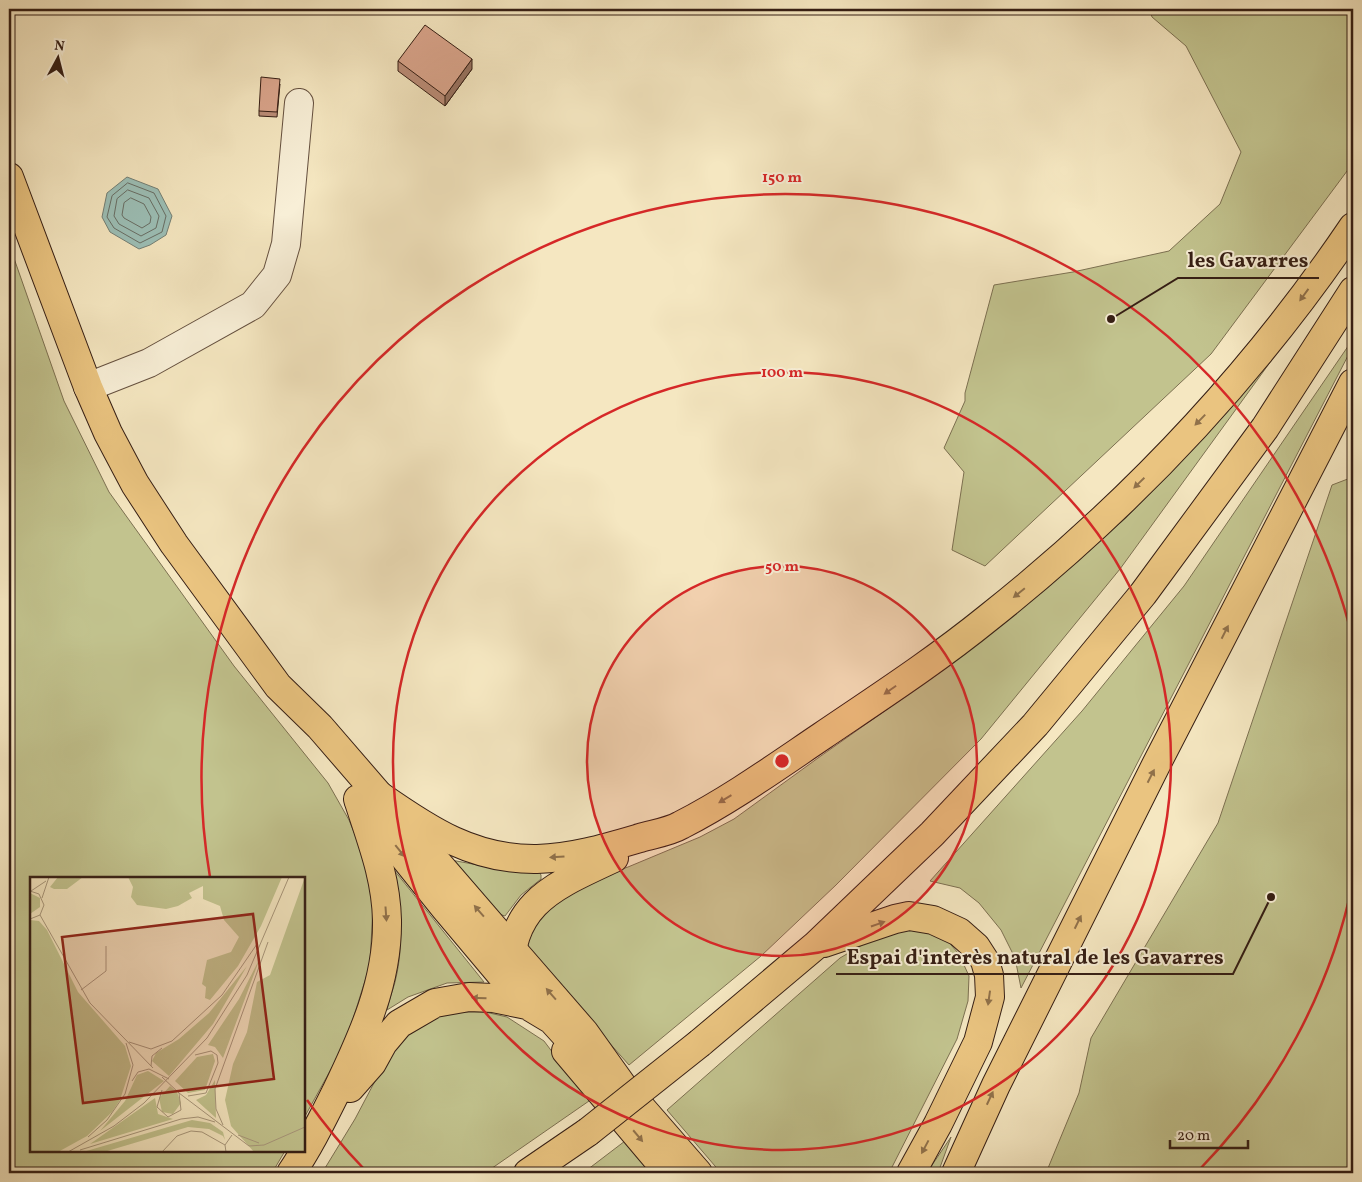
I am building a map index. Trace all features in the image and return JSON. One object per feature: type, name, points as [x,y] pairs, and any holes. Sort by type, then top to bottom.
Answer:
[{"type":"main road","points":[[9,177],[88,387],[108,433],[135,484],[174,544],[278,686],[320,727],[445,908],[669,1173]]},
{"type":"main road","points":[[509,983],[511,948],[520,921],[538,900],[576,875],[678,827],[767,774],[940,655],[995,613],[1074,544],[1145,478],[1247,368],[1276,333],[1353,227]]},
{"type":"main road","points":[[528,1173],[588,1132],[700,1043],[815,946],[932,834],[1035,725],[1143,594],[1265,428],[1353,291]]},
{"type":"main road","points":[[956,1173],[996,1085],[1156,765],[1353,383]]},
{"type":"main road","points":[[369,798],[450,840],[498,855],[523,858],[566,857],[592,852],[678,827]]},
{"type":"main road","points":[[369,798],[511,948],[584,1032],[624,1088],[698,1173]]},
{"type":"main road","points":[[305,1149],[323,1119],[357,1051],[378,990],[387,920],[381,875],[374,844],[367,829],[369,798]]},
{"type":"main road","points":[[815,946],[894,919],[909,916],[933,920],[959,932],[976,947],[985,961],[989,975],[990,997],[978,1042],[911,1173]]},
{"type":"main road","points":[[323,1119],[372,1063],[383,1043],[399,1024],[416,1012],[435,1003],[470,997],[492,998],[527,1005],[552,1020],[593,1065],[624,1088]]},
{"type":"main road","points":[[559,1173],[588,1132]]},
{"type":"main road","points":[[291,1173],[303,1152]]},
{"type":"lane","points":[[88,387],[149,363],[253,305],[276,275],[286,244],[299,103]]},
{"type":"green space","points":[[1149,9],[1353,9],[1353,163],[1211,354],[985,566],[952,550],[964,472],[944,448],[965,401],[965,393],[994,285],[1073,272],[1169,251],[1220,204],[1241,152],[1186,46],[1152,17]]},
{"type":"green space","points":[[9,244],[64,401],[109,492],[234,666],[328,783],[349,820],[363,854],[373,904],[370,965],[345,1044],[305,1116],[305,877],[30,877],[30,1152],[284,1152],[272,1173],[9,1173]]},
{"type":"green space","points":[[1353,339],[1353,346],[1021,988],[1015,958],[1001,930],[979,903],[960,888],[930,881],[1082,711],[1184,586]]},
{"type":"green space","points":[[1271,361],[1120,569],[981,739],[836,885],[761,956],[629,1065],[525,948],[541,911],[586,882],[700,837],[734,819],[961,657],[1126,518]]},
{"type":"green space","points":[[1353,477],[1353,1173],[1046,1173],[1079,1093],[1091,1038],[1218,823],[1332,485]]},
{"type":"green space","points":[[451,860],[494,868],[539,872],[541,879],[521,895],[505,916],[496,913]]},
{"type":"green space","points":[[394,870],[484,982],[447,983],[408,997],[387,1010],[396,978],[401,934]]},
{"type":"green space","points":[[901,929],[944,937],[959,954],[969,976],[968,1001],[957,1039],[889,1173],[721,1173],[667,1110],[840,958],[874,938]]},
{"type":"green space","points":[[456,1012],[485,1012],[507,1017],[544,1041],[589,1101],[485,1173],[322,1173],[355,1119],[384,1064],[405,1033],[431,1019]]},
{"type":"green space","points":[[951,1137],[938,1173],[927,1173],[928,1171]]},
{"type":"green space","points":[[625,1141],[656,1173],[583,1173]]},
{"type":"water","points":[[127,177],[158,189],[172,216],[166,235],[150,245],[139,249],[110,232],[102,217],[107,193]]},
{"type":"building","points":[[425,25],[472,59],[445,96],[398,61]]},
{"type":"building","points":[[261,77],[280,79],[277,112],[259,111]]},
{"type":"place","name":"les Gavarres","points":[[1111,319]]},
{"type":"place","name":"Espai d'interès natural de les Gavarres","points":[[1271,897]]}]
